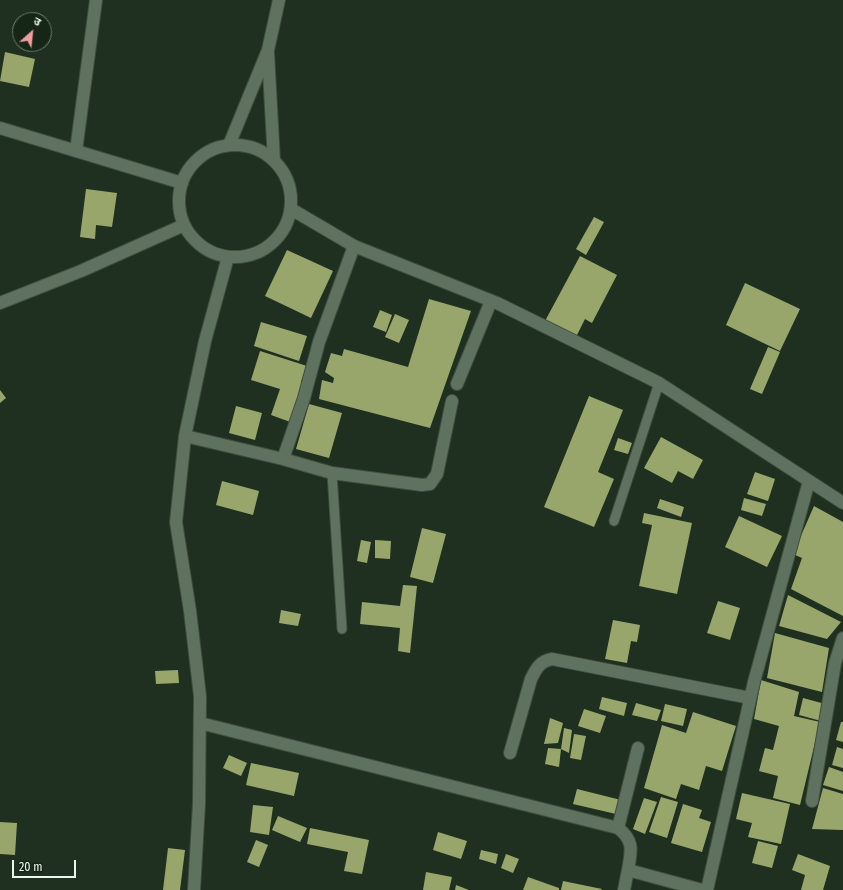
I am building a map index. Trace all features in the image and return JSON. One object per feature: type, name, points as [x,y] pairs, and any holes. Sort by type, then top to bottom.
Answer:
[{"type":"street","points":[[76,151],[96,0]]},
{"type":"street","points":[[229,145],[268,50],[278,0]]},
{"type":"street","points":[[268,50],[274,160]]},
{"type":"street","points":[[0,128],[182,183]]},
{"type":"street","points":[[229,145],[249,147],[274,160],[284,175],[291,193],[291,209],[285,227],[273,243],[256,253],[228,257],[214,254],[197,243],[184,225],[179,210],[179,190],[185,173],[198,158],[215,148],[229,145]]},
{"type":"street","points":[[291,209],[354,246],[491,301],[659,383],[843,503]]},
{"type":"street","points":[[0,303],[82,271],[184,225]]},
{"type":"street","points":[[283,459],[304,398],[318,342],[354,246]]},
{"type":"street","points":[[194,890],[200,804],[200,696],[190,611],[176,522],[185,436],[205,341],[228,257]]},
{"type":"street","points":[[457,384],[491,301]]},
{"type":"street","points":[[185,436],[283,459],[332,473],[422,485],[430,484],[437,474],[452,401]]},
{"type":"street","points":[[708,890],[750,698],[809,481]]},
{"type":"street","points":[[812,801],[835,663],[843,638]]},
{"type":"street","points":[[510,753],[530,680],[536,669],[543,661],[552,659],[750,698]]},
{"type":"street","points":[[200,723],[618,828],[630,839],[631,849],[624,890]]},
{"type":"street","points":[[618,828],[638,748]]},
{"type":"street","points":[[628,870],[702,890]]},
{"type":"lane","points":[[614,521],[659,383]]},
{"type":"lane","points":[[332,473],[342,629]]},
{"type":"building","points":[[5,52],[35,59],[29,87],[0,81]]},
{"type":"building","points":[[86,189],[117,193],[112,227],[96,225],[95,239],[80,237]]},
{"type":"building","points":[[594,217],[604,222],[586,255],[576,249]]},
{"type":"building","points":[[287,250],[333,271],[311,318],[265,296]]},
{"type":"building","points":[[580,256],[617,275],[592,323],[585,319],[576,337],[545,321]]},
{"type":"building","points":[[745,283],[800,309],[780,351],[726,325]]},
{"type":"building","points":[[429,299],[471,311],[430,428],[319,399],[322,380],[333,383],[334,378],[325,372],[331,353],[342,356],[344,349],[408,367]]},
{"type":"building","points":[[380,310],[392,315],[386,332],[373,327]]},
{"type":"building","points":[[395,314],[409,320],[399,343],[385,337]]},
{"type":"building","points":[[261,322],[307,336],[299,361],[254,346]]},
{"type":"building","points":[[768,347],[780,352],[762,394],[750,389]]},
{"type":"building","points":[[260,351],[307,366],[301,382],[306,384],[293,423],[271,415],[280,389],[251,380]]},
{"type":"building","points":[[0,390],[6,398],[0,403]]},
{"type":"building","points":[[589,396],[623,410],[598,472],[614,479],[594,527],[544,507]]},
{"type":"building","points":[[309,404],[342,413],[329,458],[296,449]]},
{"type":"building","points":[[236,406],[262,413],[255,440],[229,433]]},
{"type":"building","points":[[661,437],[703,460],[693,479],[678,471],[672,483],[644,468]]},
{"type":"building","points":[[618,438],[632,443],[628,454],[614,450]]},
{"type":"building","points":[[755,472],[775,479],[768,501],[747,494]]},
{"type":"building","points":[[222,481],[259,491],[253,515],[216,505]]},
{"type":"building","points":[[744,498],[766,504],[762,516],[741,510]]},
{"type":"building","points":[[660,499],[684,507],[681,517],[657,508]]},
{"type":"building","points":[[814,506],[843,522],[843,616],[791,589],[802,558],[793,554]]},
{"type":"building","points":[[644,513],[692,523],[677,594],[639,586],[652,525],[642,523]]},
{"type":"building","points":[[739,516],[782,536],[767,567],[725,547]]},
{"type":"building","points":[[422,528],[446,534],[433,583],[410,577]]},
{"type":"building","points":[[361,540],[371,542],[367,563],[357,561]]},
{"type":"building","points":[[375,540],[391,541],[390,559],[375,558]]},
{"type":"building","points":[[403,585],[417,586],[410,653],[398,651],[400,628],[360,624],[362,602],[400,606]]},
{"type":"building","points":[[788,595],[841,622],[827,639],[779,626]]},
{"type":"building","points":[[718,601],[740,608],[730,640],[707,633]]},
{"type":"building","points":[[281,610],[301,614],[298,626],[279,623]]},
{"type":"building","points":[[613,620],[640,625],[637,642],[631,641],[627,663],[605,659]]},
{"type":"building","points":[[775,633],[829,648],[822,692],[767,678]]},
{"type":"building","points":[[178,670],[179,683],[156,684],[155,671]]},
{"type":"building","points":[[761,680],[799,692],[794,716],[820,722],[800,805],[773,798],[778,776],[759,771],[765,748],[773,750],[779,726],[754,719]]},
{"type":"building","points":[[602,697],[627,703],[624,716],[599,709]]},
{"type":"building","points":[[803,698],[825,704],[821,721],[799,715]]},
{"type":"building","points":[[636,703],[661,710],[657,721],[632,715]]},
{"type":"building","points":[[665,704],[687,709],[683,726],[661,721]]},
{"type":"building","points":[[584,709],[606,716],[600,733],[578,726]]},
{"type":"building","points":[[693,712],[736,726],[722,771],[706,766],[699,790],[681,784],[676,799],[644,788],[662,725],[686,733]]},
{"type":"building","points":[[550,718],[563,723],[558,743],[544,744]]},
{"type":"building","points":[[841,722],[843,722],[843,742],[836,740]]},
{"type":"building","points":[[564,728],[572,730],[569,753],[561,749]]},
{"type":"building","points":[[574,734],[586,736],[581,760],[570,758]]},
{"type":"building","points":[[837,747],[843,749],[843,768],[832,765]]},
{"type":"building","points":[[548,748],[561,749],[559,767],[545,764]]},
{"type":"building","points":[[229,755],[247,763],[241,776],[223,768]]},
{"type":"building","points":[[251,763],[299,773],[294,796],[246,785]]},
{"type":"building","points":[[829,767],[843,772],[843,791],[823,785]]},
{"type":"building","points":[[823,788],[843,794],[843,830],[812,829]]},
{"type":"building","points":[[577,789],[621,800],[616,814],[573,804]]},
{"type":"building","points":[[742,793],[790,804],[781,844],[748,837],[752,823],[736,819]]},
{"type":"building","points":[[661,797],[678,802],[667,838],[649,832]]},
{"type":"building","points":[[644,798],[657,802],[645,834],[633,829]]},
{"type":"building","points":[[683,804],[702,810],[699,818],[711,822],[702,852],[671,843]]},
{"type":"building","points":[[253,805],[273,807],[269,835],[250,832]]},
{"type":"building","points":[[278,816],[307,828],[300,842],[272,830]]},
{"type":"building","points":[[0,822],[17,823],[15,855],[0,854]]},
{"type":"building","points":[[310,828],[369,840],[362,874],[344,871],[348,852],[307,844]]},
{"type":"building","points":[[438,832],[467,841],[461,859],[433,850]]},
{"type":"building","points":[[256,840],[268,845],[259,867],[247,862]]},
{"type":"building","points":[[758,841],[778,846],[772,868],[752,863]]},
{"type":"building","points":[[168,848],[185,850],[180,890],[163,890]]},
{"type":"building","points":[[481,850],[498,854],[496,864],[479,859]]},
{"type":"building","points":[[506,854],[519,859],[513,873],[501,868]]},
{"type":"building","points":[[798,854],[830,866],[823,890],[801,890],[805,875],[792,870]]},
{"type":"building","points":[[426,872],[452,877],[449,890],[423,890]]},
{"type":"building","points":[[528,877],[559,888],[559,890],[523,890]]},
{"type":"building","points":[[563,881],[602,889],[561,890]]},
{"type":"building","points":[[456,885],[469,890],[455,890]]}]
